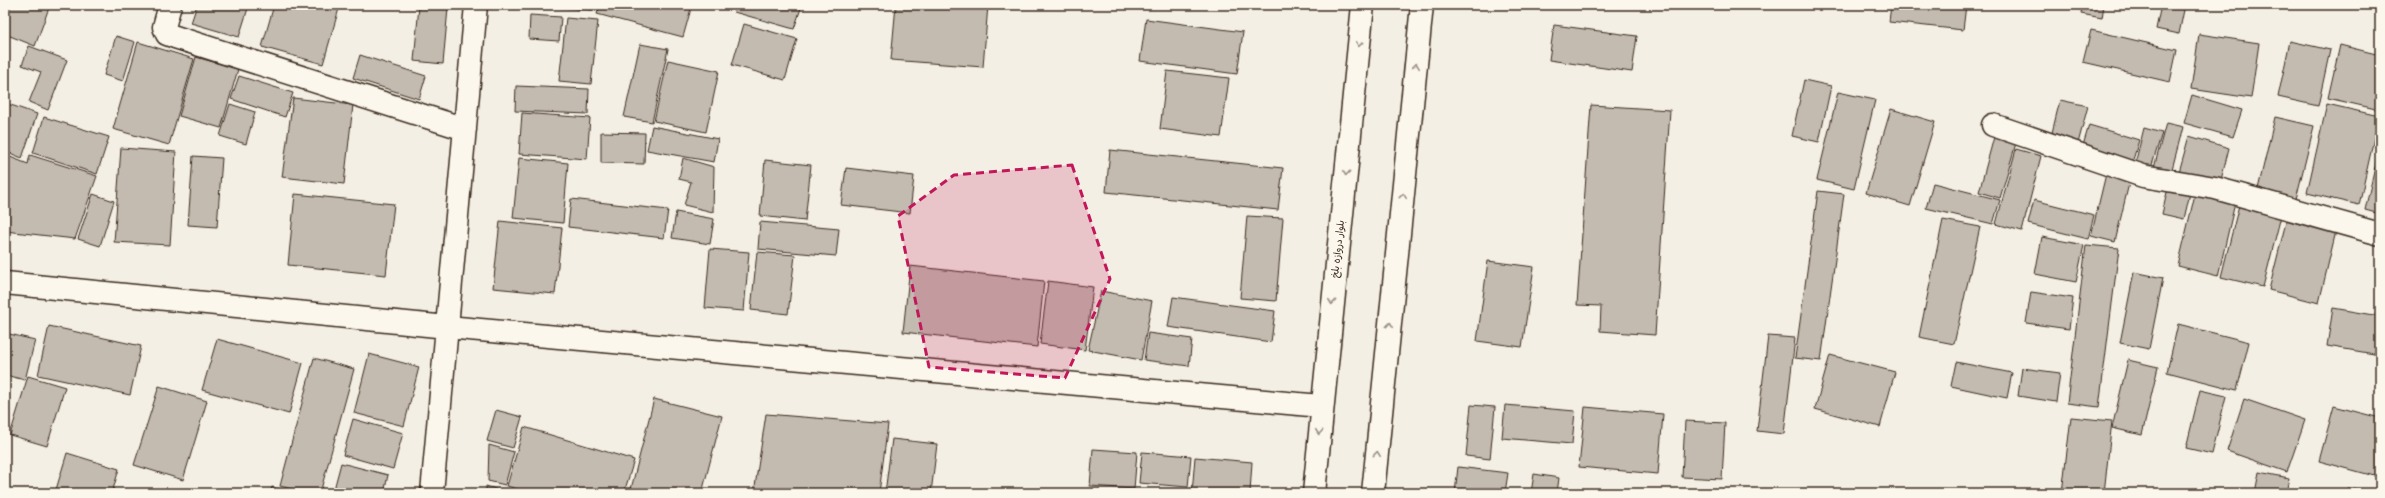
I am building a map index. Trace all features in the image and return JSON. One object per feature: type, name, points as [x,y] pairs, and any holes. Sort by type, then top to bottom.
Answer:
[{"type":"street","points":[[170,5],[164,26],[167,34],[175,38],[465,129]]},
{"type":"street","points":[[432,493],[476,5]]},
{"type":"street","name":"بلوار دروازه بلخ","points":[[1314,493],[1321,406],[1363,5]]},
{"type":"street","points":[[1373,493],[1422,5]]},
{"type":"street","points":[[1993,125],[2143,176],[2215,188],[2380,234]]},
{"type":"street","points":[[5,283],[447,327],[1321,406]]},
{"type":"highlighted area","points":[[1072,165],[1110,279],[1065,378],[929,367],[898,216],[954,175]]},
{"type":"building","points":[[8,5],[50,5],[35,46],[5,34],[5,15]]},
{"type":"building","points":[[197,5],[249,5],[239,37],[191,23]]},
{"type":"building","points":[[274,5],[340,5],[323,64],[262,47]]},
{"type":"building","points":[[529,5],[592,5],[592,10]]},
{"type":"building","points":[[600,5],[692,5],[683,37],[597,14]]},
{"type":"building","points":[[736,5],[802,5],[794,29],[734,12]]},
{"type":"building","points":[[896,5],[988,5],[983,67],[891,60]]},
{"type":"building","points":[[1891,5],[1966,5],[1963,30],[1889,22]]},
{"type":"building","points":[[2083,5],[2104,5],[2102,18],[2081,14]]},
{"type":"building","points":[[2161,5],[2185,5],[2179,34],[2156,29]]},
{"type":"building","points":[[419,6],[448,8],[443,64],[414,61]]},
{"type":"building","points":[[530,15],[561,17],[559,41],[529,39]]},
{"type":"building","points":[[566,18],[598,21],[591,84],[559,81]]},
{"type":"building","points":[[1146,19],[1243,32],[1237,74],[1140,61]]},
{"type":"building","points":[[744,24],[797,39],[785,80],[732,65]]},
{"type":"building","points":[[1554,25],[1637,36],[1632,72],[1549,60]]},
{"type":"building","points":[[2091,30],[2177,50],[2170,82],[2083,62]]},
{"type":"building","points":[[2199,34],[2259,43],[2251,98],[2191,89]]},
{"type":"building","points":[[116,36],[135,42],[123,81],[104,75]]},
{"type":"building","points":[[2290,41],[2330,50],[2318,106],[2278,97]]},
{"type":"building","points":[[138,42],[194,59],[169,145],[113,129]]},
{"type":"building","points":[[640,44],[668,49],[652,122],[624,117]]},
{"type":"building","points":[[2340,45],[2380,55],[2380,110],[2328,98]]},
{"type":"building","points":[[29,46],[67,60],[48,110],[29,102],[41,72],[22,65]]},
{"type":"building","points":[[360,55],[426,76],[419,99],[353,78]]},
{"type":"building","points":[[196,57],[238,69],[221,128],[179,116]]},
{"type":"building","points":[[668,60],[719,71],[706,132],[654,121]]},
{"type":"building","points":[[1167,71],[1229,78],[1221,137],[1160,129]]},
{"type":"building","points":[[239,76],[293,93],[285,117],[231,99]]},
{"type":"building","points":[[1804,80],[1831,86],[1819,142],[1792,136]]},
{"type":"building","points":[[516,86],[589,89],[588,114],[515,111]]},
{"type":"building","points":[[1838,92],[1875,100],[1854,189],[1817,180]]},
{"type":"building","points":[[2192,95],[2242,110],[2233,137],[2184,123]]},
{"type":"building","points":[[293,98],[353,105],[344,184],[282,177]]},
{"type":"building","points":[[2060,100],[2088,106],[2077,147],[2050,141]]},
{"type":"building","points":[[5,103],[37,114],[22,158],[5,151]]},
{"type":"building","points":[[230,104],[255,112],[246,144],[220,136]]},
{"type":"building","points":[[2327,104],[2379,116],[2359,205],[2307,193]]},
{"type":"building","points":[[1591,105],[1670,110],[1655,335],[1600,331],[1601,306],[1577,305]]},
{"type":"building","points":[[1891,109],[1935,122],[1910,206],[1866,193]]},
{"type":"building","points":[[522,113],[590,118],[587,159],[519,154]]},
{"type":"building","points":[[44,117],[109,137],[97,174],[33,153]]},
{"type":"building","points":[[2275,117],[2314,126],[2296,199],[2258,189]]},
{"type":"building","points":[[2166,123],[2183,127],[2171,173],[2154,168]]},
{"type":"building","points":[[2089,125],[2139,140],[2132,163],[2082,149]]},
{"type":"building","points":[[652,126],[718,139],[714,162],[647,150]]},
{"type":"building","points":[[2144,128],[2162,133],[2151,168],[2135,164]]},
{"type":"building","points":[[601,132],[645,133],[644,164],[601,163]]},
{"type":"building","points":[[2189,136],[2229,148],[2220,184],[2179,172]]},
{"type":"building","points":[[1994,137],[2016,143],[2000,198],[1979,192]]},
{"type":"building","points":[[121,148],[176,152],[170,245],[114,242]]},
{"type":"building","points":[[2016,149],[2041,156],[2022,231],[1996,224]]},
{"type":"building","points":[[1110,150],[1283,168],[1278,210],[1106,192]]},
{"type":"building","points":[[5,155],[28,164],[30,155],[97,176],[75,239],[5,231]]},
{"type":"building","points":[[193,156],[222,158],[217,227],[188,225]]},
{"type":"building","points":[[519,158],[568,163],[563,223],[513,218]]},
{"type":"building","points":[[683,158],[714,167],[713,212],[684,205],[691,182],[679,179]]},
{"type":"building","points":[[2377,159],[2380,160],[2380,214],[2365,210]]},
{"type":"building","points":[[765,160],[811,165],[805,221],[760,216]]},
{"type":"building","points":[[846,168],[914,176],[910,213],[841,205]]},
{"type":"building","points":[[2106,174],[2130,179],[2115,242],[2091,236]]},
{"type":"building","points":[[1933,183],[2000,200],[1993,224],[1926,208]]},
{"type":"building","points":[[2168,188],[2190,193],[2184,219],[2162,214]]},
{"type":"building","points":[[1818,191],[1844,194],[1821,361],[1795,358]]},
{"type":"building","points":[[93,194],[114,201],[100,246],[78,239]]},
{"type":"building","points":[[295,194],[394,204],[386,275],[288,265]]},
{"type":"building","points":[[2195,194],[2235,203],[2218,276],[2178,266]]},
{"type":"building","points":[[571,199],[668,210],[664,238],[568,227]]},
{"type":"building","points":[[2034,200],[2094,215],[2088,239],[2028,224]]},
{"type":"building","points":[[2239,205],[2281,216],[2263,287],[2221,277]]},
{"type":"building","points":[[676,212],[714,219],[710,244],[672,238]]},
{"type":"building","points":[[1247,216],[1283,218],[1276,301],[1240,298]]},
{"type":"building","points":[[2287,218],[2336,231],[2319,303],[2269,290]]},
{"type":"building","points":[[1943,220],[1980,227],[1954,344],[1919,337]]},
{"type":"building","points":[[500,221],[562,228],[555,294],[493,288]]},
{"type":"building","points":[[760,222],[839,229],[836,256],[758,249]]},
{"type":"building","points":[[2042,237],[2084,245],[2076,282],[2035,274]]},
{"type":"building","points":[[2086,245],[2119,248],[2099,407],[2067,403]]},
{"type":"building","points":[[710,249],[749,252],[744,311],[705,308]]},
{"type":"building","points":[[757,252],[795,255],[788,314],[751,310]]},
{"type":"building","points":[[1488,261],[1534,267],[1522,347],[1477,341]]},
{"type":"building","points":[[910,266],[1044,281],[1037,347],[903,332]]},
{"type":"building","points":[[2134,272],[2163,278],[2149,349],[2120,343]]},
{"type":"building","points":[[1048,281],[1093,287],[1085,350],[1040,344]]},
{"type":"building","points":[[1101,291],[1152,301],[1141,360],[1088,350]]},
{"type":"building","points":[[2031,292],[2073,298],[2069,329],[2026,323]]},
{"type":"building","points":[[1173,297],[1275,311],[1271,342],[1168,327]]},
{"type":"building","points":[[2333,308],[2380,316],[2380,355],[2327,346]]},
{"type":"building","points":[[2178,324],[2249,342],[2237,390],[2167,372]]},
{"type":"building","points":[[49,326],[141,346],[130,395],[38,375]]},
{"type":"building","points":[[5,333],[35,340],[25,380],[5,375]]},
{"type":"building","points":[[1148,333],[1192,339],[1189,366],[1144,360]]},
{"type":"building","points":[[1768,336],[1795,338],[1784,434],[1757,431]]},
{"type":"building","points":[[217,339],[303,363],[289,414],[202,390]]},
{"type":"building","points":[[369,354],[419,367],[404,426],[354,413]]},
{"type":"building","points":[[1830,355],[1895,372],[1880,427],[1815,409]]},
{"type":"building","points":[[314,358],[354,369],[320,493],[307,493],[280,486]]},
{"type":"building","points":[[2128,360],[2158,367],[2142,435],[2112,428]]},
{"type":"building","points":[[1956,362],[2012,373],[2007,398],[1951,386]]},
{"type":"building","points":[[2022,368],[2060,373],[2056,402],[2018,396]]},
{"type":"building","points":[[28,376],[65,387],[47,446],[10,435]]},
{"type":"building","points":[[159,386],[207,401],[183,480],[134,465]]},
{"type":"building","points":[[2200,390],[2226,396],[2212,454],[2186,448]]},
{"type":"building","points":[[654,399],[722,416],[702,493],[630,493]]},
{"type":"building","points":[[2244,399],[2305,420],[2287,472],[2227,451]]},
{"type":"building","points":[[1471,405],[1495,407],[1490,459],[1466,456]]},
{"type":"building","points":[[1505,405],[1575,411],[1572,444],[1502,438]]},
{"type":"building","points":[[2334,406],[2380,418],[2380,470],[2378,477],[2319,461]]},
{"type":"building","points":[[1585,407],[1663,414],[1658,474],[1579,467]]},
{"type":"building","points":[[496,410],[522,417],[513,448],[487,441]]},
{"type":"building","points":[[766,414],[888,424],[879,493],[754,493]]},
{"type":"building","points":[[2071,417],[2112,421],[2104,493],[2062,493]]},
{"type":"building","points":[[353,419],[403,433],[393,469],[343,455]]},
{"type":"building","points":[[1685,421],[1725,423],[1722,479],[1682,477]]},
{"type":"building","points":[[524,427],[634,460],[624,493],[531,493],[507,486]]},
{"type":"building","points":[[892,439],[937,444],[931,493],[885,493]]},
{"type":"building","points":[[489,445],[514,452],[505,485],[488,481]]},
{"type":"building","points":[[1093,449],[1137,452],[1134,489],[1090,486]]},
{"type":"building","points":[[1142,452],[1191,456],[1188,487],[1139,483]]},
{"type":"building","points":[[67,453],[119,469],[112,493],[55,493]]},
{"type":"building","points":[[1195,457],[1252,462],[1250,493],[1192,493]]},
{"type":"building","points":[[341,463],[388,475],[384,493],[333,493]]},
{"type":"building","points":[[1458,467],[1508,473],[1505,493],[1455,493]]},
{"type":"building","points":[[2259,472],[2289,478],[2286,493],[2255,493]]},
{"type":"building","points":[[1534,474],[1559,478],[1557,493],[1531,493]]},
{"type":"building","points":[[486,486],[508,493],[486,493]]},
{"type":"building","points":[[272,487],[290,493],[270,493]]},
{"type":"building","points":[[2348,488],[2375,493],[2348,493]]}]
